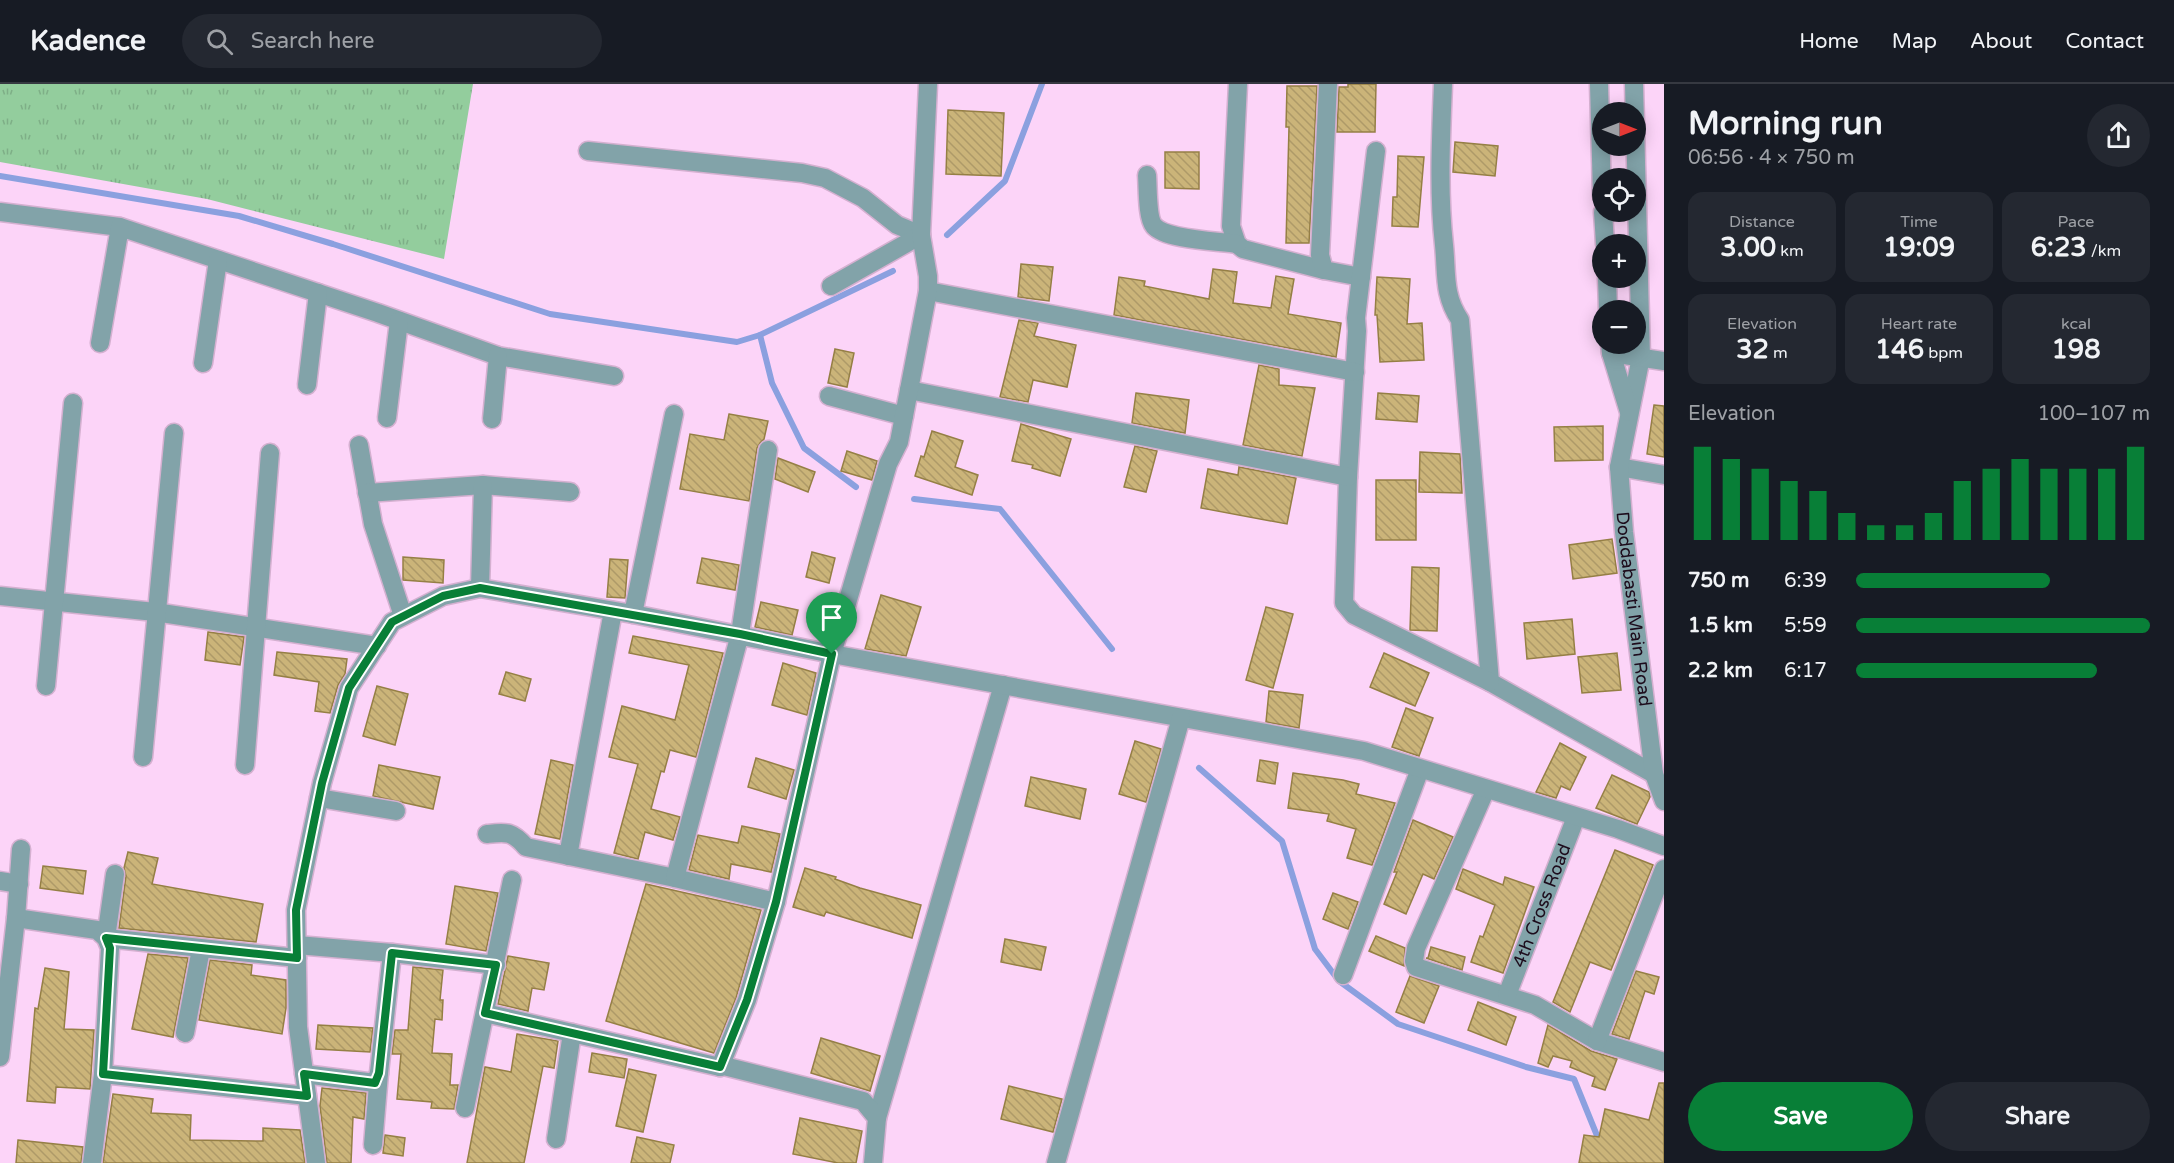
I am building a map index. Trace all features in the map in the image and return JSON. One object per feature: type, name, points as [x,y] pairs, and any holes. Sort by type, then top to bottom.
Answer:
[{"type":"street","points":[[720,1067],[747,1000],[776,902],[832,654],[888,464],[899,442],[928,291],[928,276],[921,235],[928,84]]},
{"type":"street","points":[[1238,84],[1231,226],[1237,244],[1243,249],[1361,277]]},
{"type":"street","points":[[1324,270],[1320,255],[1328,84]]},
{"type":"street","points":[[1443,84],[1440,168],[1441,228],[1449,300],[1460,320],[1490,682]]},
{"type":"street","points":[[1599,84],[1601,168]]},
{"type":"street","name":"Doddabasti Main Road","points":[[1635,84],[1641,357],[1619,467],[1624,532],[1654,774],[1664,801]]},
{"type":"street","points":[[588,151],[802,172],[825,178],[863,198],[897,225],[921,235]]},
{"type":"street","points":[[1376,151],[1356,318],[1358,331],[1348,477],[1344,603],[1354,615],[1490,682],[1654,774]]},
{"type":"street","points":[[1147,175],[1151,220],[1155,227],[1165,234],[1237,244]]},
{"type":"street","points":[[0,212],[120,227],[498,356],[614,376]]},
{"type":"street","points":[[100,343],[120,227]]},
{"type":"street","points":[[831,286],[921,235]]},
{"type":"street","points":[[203,363],[218,260]]},
{"type":"street","points":[[928,291],[1355,372]]},
{"type":"street","points":[[307,385],[318,293]]},
{"type":"street","points":[[387,418],[399,321]]},
{"type":"street","points":[[1612,354],[1630,417]]},
{"type":"street","points":[[1631,354],[1664,361]]},
{"type":"street","points":[[492,418],[498,356]]},
{"type":"street","points":[[909,390],[1348,477]]},
{"type":"street","points":[[829,396],[904,416]]},
{"type":"street","points":[[46,686],[73,403]]},
{"type":"street","points":[[633,614],[675,414]]},
{"type":"street","points":[[143,757],[155,612],[174,433]]},
{"type":"street","points":[[359,445],[373,524],[403,616]]},
{"type":"street","points":[[675,878],[740,634],[768,450]]},
{"type":"street","points":[[245,765],[270,453]]},
{"type":"street","points":[[1619,467],[1664,475]]},
{"type":"street","points":[[368,493],[483,485],[570,492]]},
{"type":"street","points":[[480,588],[483,485]]},
{"type":"street","points":[[316,1163],[298,1027],[296,910],[319,798],[349,688],[392,622],[443,596],[480,588],[633,614],[832,654],[1364,751],[1664,846]]},
{"type":"street","points":[[0,596],[155,612],[377,645]]},
{"type":"street","points":[[568,856],[613,611]]},
{"type":"street","points":[[873,1163],[877,1118],[1003,685]]},
{"type":"street","points":[[1056,1163],[1181,718]]},
{"type":"street","points":[[1343,975],[1420,769]]},
{"type":"street","points":[[1486,789],[1416,948],[1414,961],[1416,967],[1535,1005],[1597,1041],[1664,1062]]},
{"type":"street","points":[[319,798],[396,811]]},
{"type":"street","name":"4th Cross Road","points":[[1507,995],[1576,817]]},
{"type":"street","points":[[487,834],[508,832],[526,847],[776,902]]},
{"type":"street","points":[[1,1048],[16,918],[21,849]]},
{"type":"street","points":[[1597,1041],[1664,869]]},
{"type":"street","points":[[106,938],[115,874]]},
{"type":"street","points":[[465,1108],[512,880]]},
{"type":"street","points":[[0,881],[19,884]]},
{"type":"street","points":[[16,918],[97,930],[106,938],[110,948],[103,1074],[92,1163]]},
{"type":"street","points":[[106,938],[201,949],[392,953],[496,965]]},
{"type":"street","points":[[184,1033],[201,949]]},
{"type":"street","points":[[373,1145],[392,953]]},
{"type":"street","points":[[485,1013],[720,1067],[724,1066],[863,1101],[877,1118]]},
{"type":"street","points":[[556,1139],[573,1033]]},
{"type":"street","points":[[304,1074],[375,1083],[379,1073]]},
{"type":"street","points":[[103,1074],[307,1096]]},
{"type":"green space","points":[[0,84],[473,84],[444,259],[207,199],[0,162]]},
{"type":"building","points":[[1348,84],[1376,84],[1375,132],[1337,132],[1339,87],[1348,87]]},
{"type":"building","points":[[1287,86],[1317,86],[1309,243],[1286,243],[1289,127],[1286,127]]},
{"type":"building","points":[[948,110],[1004,113],[1001,176],[946,174]]},
{"type":"building","points":[[1455,142],[1498,146],[1495,176],[1453,172]]},
{"type":"building","points":[[1165,152],[1199,152],[1199,189],[1165,188]]},
{"type":"building","points":[[1398,156],[1424,157],[1418,227],[1392,226],[1393,197],[1397,197]]},
{"type":"building","points":[[1021,264],[1053,267],[1049,301],[1018,297]]},
{"type":"building","points":[[1213,269],[1237,272],[1233,303],[1271,308],[1276,276],[1294,279],[1288,314],[1341,323],[1336,357],[1114,315],[1119,277],[1145,281],[1144,286],[1209,299]]},
{"type":"building","points":[[1377,277],[1410,279],[1407,324],[1422,323],[1424,360],[1380,362],[1377,315],[1375,315]]},
{"type":"building","points":[[1019,320],[1038,323],[1034,336],[1076,345],[1067,387],[1033,380],[1028,402],[1000,397]]},
{"type":"building","points":[[835,349],[854,353],[847,387],[828,383]]},
{"type":"building","points":[[1259,365],[1279,369],[1279,385],[1315,388],[1302,456],[1243,445]]},
{"type":"building","points":[[1136,393],[1189,400],[1185,433],[1132,423]]},
{"type":"building","points":[[1378,393],[1419,396],[1417,422],[1376,419]]},
{"type":"building","points":[[1654,405],[1664,406],[1664,457],[1647,454]]},
{"type":"building","points":[[729,414],[768,421],[764,439],[757,448],[749,501],[680,489],[690,434],[724,440]]},
{"type":"building","points":[[1021,424],[1071,439],[1060,476],[1032,468],[1033,465],[1012,461]]},
{"type":"building","points":[[1603,426],[1603,460],[1555,461],[1554,427]]},
{"type":"building","points":[[932,431],[963,441],[955,467],[978,475],[972,495],[915,476]]},
{"type":"building","points":[[1135,446],[1157,451],[1146,492],[1124,487]]},
{"type":"building","points":[[847,451],[877,461],[872,480],[841,471]]},
{"type":"building","points":[[1420,452],[1460,454],[1462,493],[1419,492]]},
{"type":"building","points":[[778,458],[815,472],[808,492],[775,479]]},
{"type":"building","points":[[1239,467],[1296,478],[1287,524],[1201,508],[1208,469],[1238,475]]},
{"type":"building","points":[[1376,480],[1416,480],[1416,540],[1376,540]]},
{"type":"building","points":[[1612,539],[1617,573],[1573,579],[1569,545]]},
{"type":"building","points":[[812,552],[835,558],[829,583],[806,577]]},
{"type":"building","points":[[403,557],[444,560],[443,583],[403,580]]},
{"type":"building","points":[[702,558],[739,565],[735,590],[697,583]]},
{"type":"building","points":[[610,559],[628,560],[625,598],[607,597]]},
{"type":"building","points":[[1412,567],[1439,568],[1437,631],[1410,630]]},
{"type":"building","points":[[881,595],[921,607],[906,656],[865,649]]},
{"type":"building","points":[[761,602],[798,610],[792,635],[755,627]]},
{"type":"building","points":[[1266,607],[1293,614],[1273,688],[1246,680]]},
{"type":"building","points":[[1572,619],[1575,654],[1527,659],[1524,623]]},
{"type":"building","points":[[208,632],[244,637],[240,665],[205,660]]},
{"type":"building","points":[[633,636],[723,653],[696,757],[670,750],[664,772],[661,771],[651,809],[680,817],[673,840],[645,832],[638,859],[614,853],[638,764],[609,757],[622,706],[675,720],[689,665],[629,653]]},
{"type":"building","points":[[277,652],[347,659],[345,674],[338,685],[330,713],[315,711],[319,682],[274,675]]},
{"type":"building","points":[[1384,653],[1429,673],[1415,706],[1370,687]]},
{"type":"building","points":[[1617,653],[1621,690],[1582,693],[1578,657]]},
{"type":"building","points":[[783,663],[816,673],[807,715],[772,705]]},
{"type":"building","points":[[506,672],[531,679],[525,701],[499,694]]},
{"type":"building","points":[[377,686],[408,694],[395,745],[363,736]]},
{"type":"building","points":[[1269,691],[1303,695],[1299,728],[1266,722]]},
{"type":"building","points":[[1406,708],[1433,718],[1419,756],[1392,747]]},
{"type":"building","points":[[1135,741],[1161,749],[1146,802],[1119,794]]},
{"type":"building","points":[[1560,743],[1586,757],[1570,790],[1561,786],[1556,798],[1536,792]]},
{"type":"building","points":[[756,758],[794,770],[786,799],[748,787]]},
{"type":"building","points":[[551,760],[573,765],[560,839],[535,834]]},
{"type":"building","points":[[1260,760],[1278,763],[1275,784],[1257,781]]},
{"type":"building","points":[[379,765],[440,777],[433,809],[373,796]]},
{"type":"building","points":[[1293,773],[1359,784],[1356,794],[1395,803],[1372,865],[1347,858],[1356,829],[1327,821],[1329,814],[1288,808]]},
{"type":"building","points":[[1612,775],[1649,792],[1650,797],[1637,824],[1596,808]]},
{"type":"building","points":[[1031,777],[1086,789],[1080,819],[1025,806]]},
{"type":"building","points":[[1413,820],[1453,837],[1434,879],[1423,874],[1406,914],[1384,904],[1397,872],[1394,872]]},
{"type":"building","points":[[742,826],[780,834],[771,872],[731,864],[729,879],[689,870],[698,835],[738,843]]},
{"type":"building","points":[[1615,850],[1653,865],[1611,970],[1590,962],[1570,1012],[1553,1002]]},
{"type":"building","points":[[128,852],[158,858],[152,884],[263,904],[256,942],[119,928],[126,876],[124,868]]},
{"type":"building","points":[[43,866],[86,871],[83,894],[40,888]]},
{"type":"building","points":[[805,868],[836,877],[835,879],[860,888],[921,905],[912,938],[826,912],[824,916],[793,907]]},
{"type":"building","points":[[1463,869],[1503,885],[1505,877],[1534,887],[1503,973],[1471,962],[1495,905],[1456,889]]},
{"type":"building","points":[[646,884],[761,910],[736,998],[714,1053],[606,1021]]},
{"type":"building","points":[[455,886],[498,893],[486,951],[446,944]]},
{"type":"building","points":[[1333,893],[1358,902],[1348,929],[1323,919]]},
{"type":"building","points":[[1376,936],[1405,948],[1404,966],[1369,951]]},
{"type":"building","points":[[1005,939],[1046,947],[1041,970],[1001,962]]},
{"type":"building","points":[[1431,947],[1465,957],[1462,970],[1426,958],[1428,958]]},
{"type":"building","points":[[148,954],[188,958],[173,1037],[132,1029]]},
{"type":"building","points":[[508,956],[549,963],[544,990],[532,988],[528,1011],[498,1004]]},
{"type":"building","points":[[210,960],[252,965],[251,975],[286,980],[286,1008],[282,1034],[199,1020]]},
{"type":"building","points":[[413,967],[443,970],[440,1000],[443,1000],[442,1020],[435,1019],[432,1053],[452,1054],[450,1085],[458,1085],[454,1109],[431,1108],[432,1102],[397,1099],[401,1054],[392,1054],[395,1030],[408,1030]]},
{"type":"building","points":[[45,968],[69,972],[64,1029],[94,1030],[90,1089],[56,1087],[55,1103],[27,1101],[35,1008],[38,1009]]},
{"type":"building","points":[[1636,971],[1659,977],[1654,994],[1645,991],[1629,1039],[1612,1034]]},
{"type":"building","points":[[1410,976],[1439,986],[1424,1023],[1396,1012]]},
{"type":"building","points":[[1478,1002],[1516,1017],[1506,1045],[1468,1030]]},
{"type":"building","points":[[318,1025],[373,1028],[370,1052],[316,1049]]},
{"type":"building","points":[[1548,1025],[1591,1051],[1617,1059],[1605,1090],[1592,1086],[1595,1077],[1570,1067],[1572,1061],[1553,1056],[1548,1067],[1538,1063]]},
{"type":"building","points":[[517,1034],[558,1041],[554,1068],[543,1066],[524,1163],[467,1163],[485,1067],[511,1072]]},
{"type":"building","points":[[821,1038],[880,1056],[870,1091],[811,1073]]},
{"type":"building","points":[[592,1053],[627,1059],[624,1078],[589,1072]]},
{"type":"building","points":[[629,1069],[656,1075],[643,1132],[616,1126]]},
{"type":"building","points":[[1659,1083],[1664,1083],[1664,1163],[1579,1163],[1584,1135],[1599,1137],[1605,1109],[1649,1120]]},
{"type":"building","points":[[1009,1086],[1062,1099],[1053,1132],[1001,1119]]},
{"type":"building","points":[[322,1088],[366,1093],[364,1119],[353,1117],[351,1163],[327,1163],[320,1106]]},
{"type":"building","points":[[113,1094],[153,1099],[151,1113],[191,1115],[190,1140],[263,1141],[263,1128],[300,1130],[305,1163],[103,1163]]},
{"type":"building","points":[[800,1118],[862,1131],[856,1163],[838,1163],[793,1154]]},
{"type":"building","points":[[385,1135],[405,1138],[403,1156],[383,1153]]},
{"type":"building","points":[[637,1137],[674,1145],[670,1163],[631,1163]]},
{"type":"building","points":[[18,1140],[83,1147],[81,1163],[16,1163]]},
{"type":"waterway","points":[[947,235],[1005,181],[1042,84]]},
{"type":"waterway","points":[[0,176],[239,216],[550,314],[737,342],[760,335],[893,271]]},
{"type":"waterway","points":[[760,335],[772,383],[804,448],[856,487]]},
{"type":"waterway","points":[[914,499],[1000,509],[1112,649]]},
{"type":"waterway","points":[[1199,768],[1282,841],[1315,949],[1339,981],[1398,1024],[1526,1067],[1574,1079],[1600,1143]]},
{"type":"route","points":[[480,588],[740,634],[832,654],[776,902],[747,1000],[720,1067],[485,1013],[496,965],[392,953],[379,1073],[375,1083],[304,1074],[307,1096],[103,1074],[110,948],[106,938],[297,958],[296,910],[322,783],[349,688],[392,622],[443,596],[480,588]]}]
